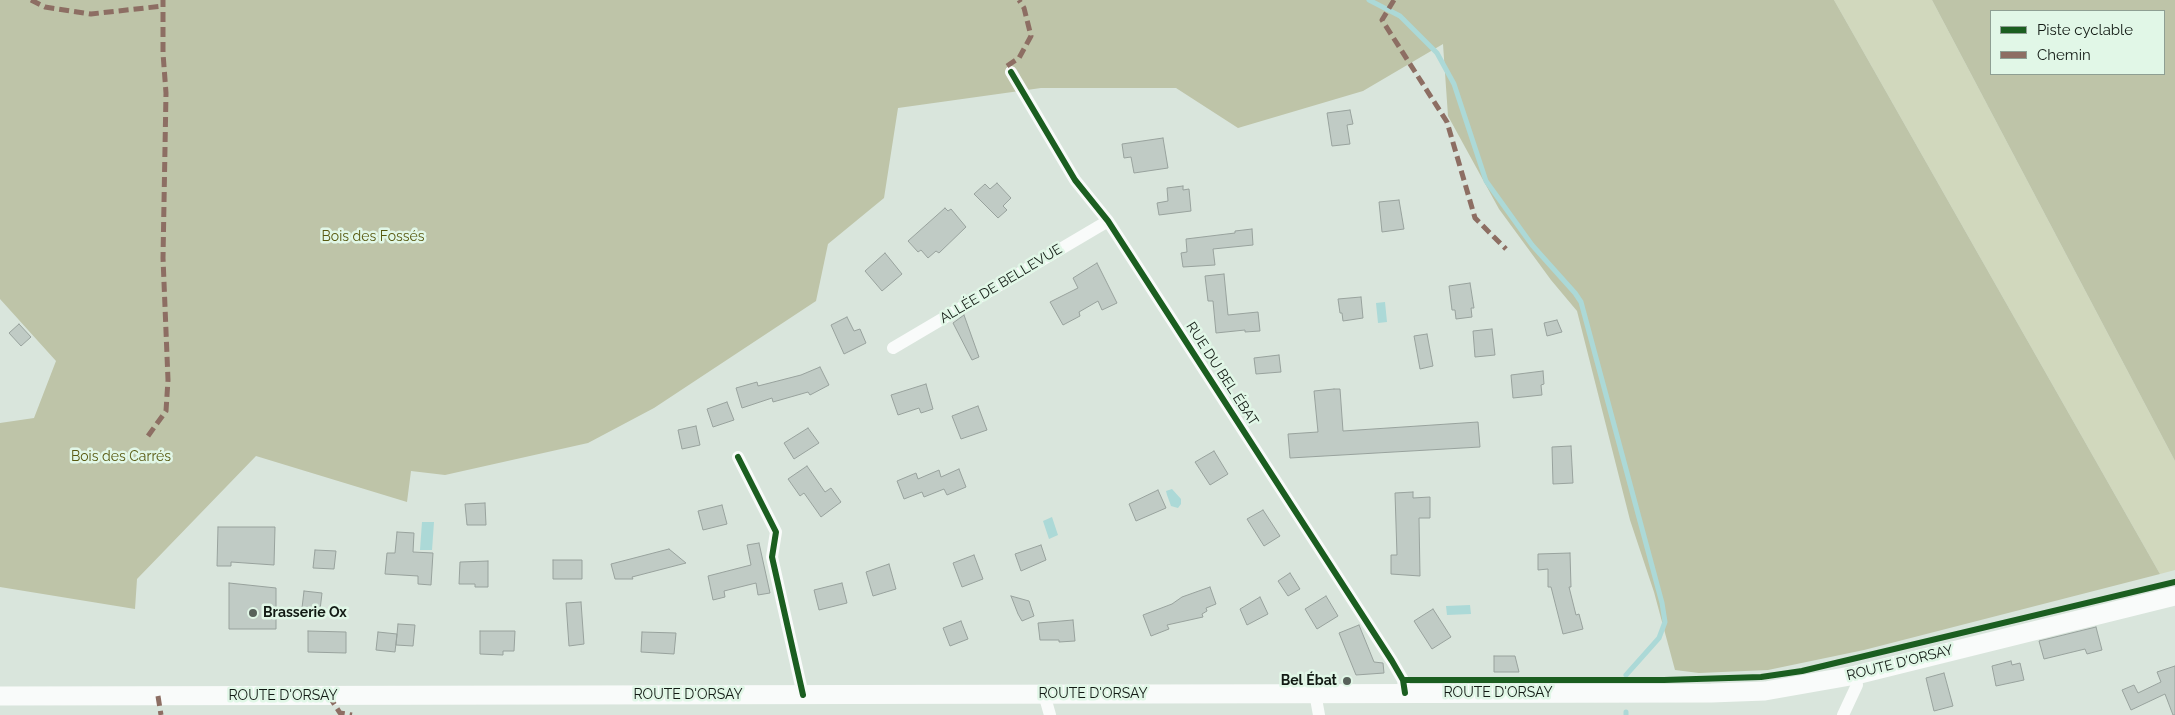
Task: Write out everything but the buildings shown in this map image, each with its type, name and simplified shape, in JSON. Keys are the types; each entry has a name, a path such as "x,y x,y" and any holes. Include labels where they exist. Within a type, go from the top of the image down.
{"main road":[{"name":"ROUTE D'ORSAY","path":"0,696 1711,693 1765,691 1856,675 2175,596"}],"street":[{"name":"RUE DU BEL ÉBAT","path":"1012,72 1075,180 1108,221 1392,661 1403,680 1405,693"},
{"name":"ALLÉE DE BELLEVUE","path":"893,348 1108,221"},
{"path":"738,457 776,532 772,557 803,695"},
{"path":"1843,715 1857,685 1856,675"},
{"path":"1315,693 1319,715"},
{"path":"1044,694 1050,715"}],"green space":[{"name":"Bois des Fossés","path":"0,0 1834,0 2160,574 1864,650 1768,670 1699,673 1675,670 1654,592 1630,520 1577,311 1551,280 1499,209 1448,116 1443,44 1363,91 1238,128 1176,88 1041,88 898,108 884,198 828,244 816,301 654,408 588,443 445,475 411,471 407,502 256,456 137,579 135,609 0,587 0,423 34,418 56,361 0,299"},
{"path":"1834,0 1932,0 2175,461 2175,570 2160,574"},
{"path":"1932,0 2175,0 2175,461"}],"water":[{"path":"1385,302 1387,322 1378,323 1376,303"},
{"path":"1172,489 1181,499 1181,504 1178,508 1171,506 1167,495 1166,491"},
{"path":"1052,517 1058,535 1049,539 1043,521"},
{"path":"422,522 434,522 432,550 420,550"},
{"path":"1470,605 1471,614 1447,615 1446,606"}],"waterway":[{"path":"1369,0 1400,16 1437,53 1454,84 1486,181 1532,245 1581,302 1662,603 1665,622 1659,638 1626,675"}],"marked path":[{"path":"31,0 45,7 91,14 163,6"},
{"path":"148,436 166,411 168,380 163,258 166,93 163,53 163,0"},
{"path":"1007,66 1019,58 1031,36 1024,8 1019,0"},
{"path":"1394,0 1382,20 1447,122 1475,218 1506,249"},
{"path":"158,696 161,715"},
{"path":"329,696 340,713 352,715"}],"cycle path":[{"path":"1011,72 1075,180 1108,221 1392,661 1403,680 1405,693"},
{"path":"738,457 776,532 772,557 803,695"},
{"path":"1403,680 1664,680 1761,677 1802,671 2175,582"}],"place":[{"name":"Brasserie Ox","path":"253,613"},
{"name":"Bel Ébat","path":"1347,681"}],"park label":[{"name":"Bois des Carrés","path":"121,457"}]}
